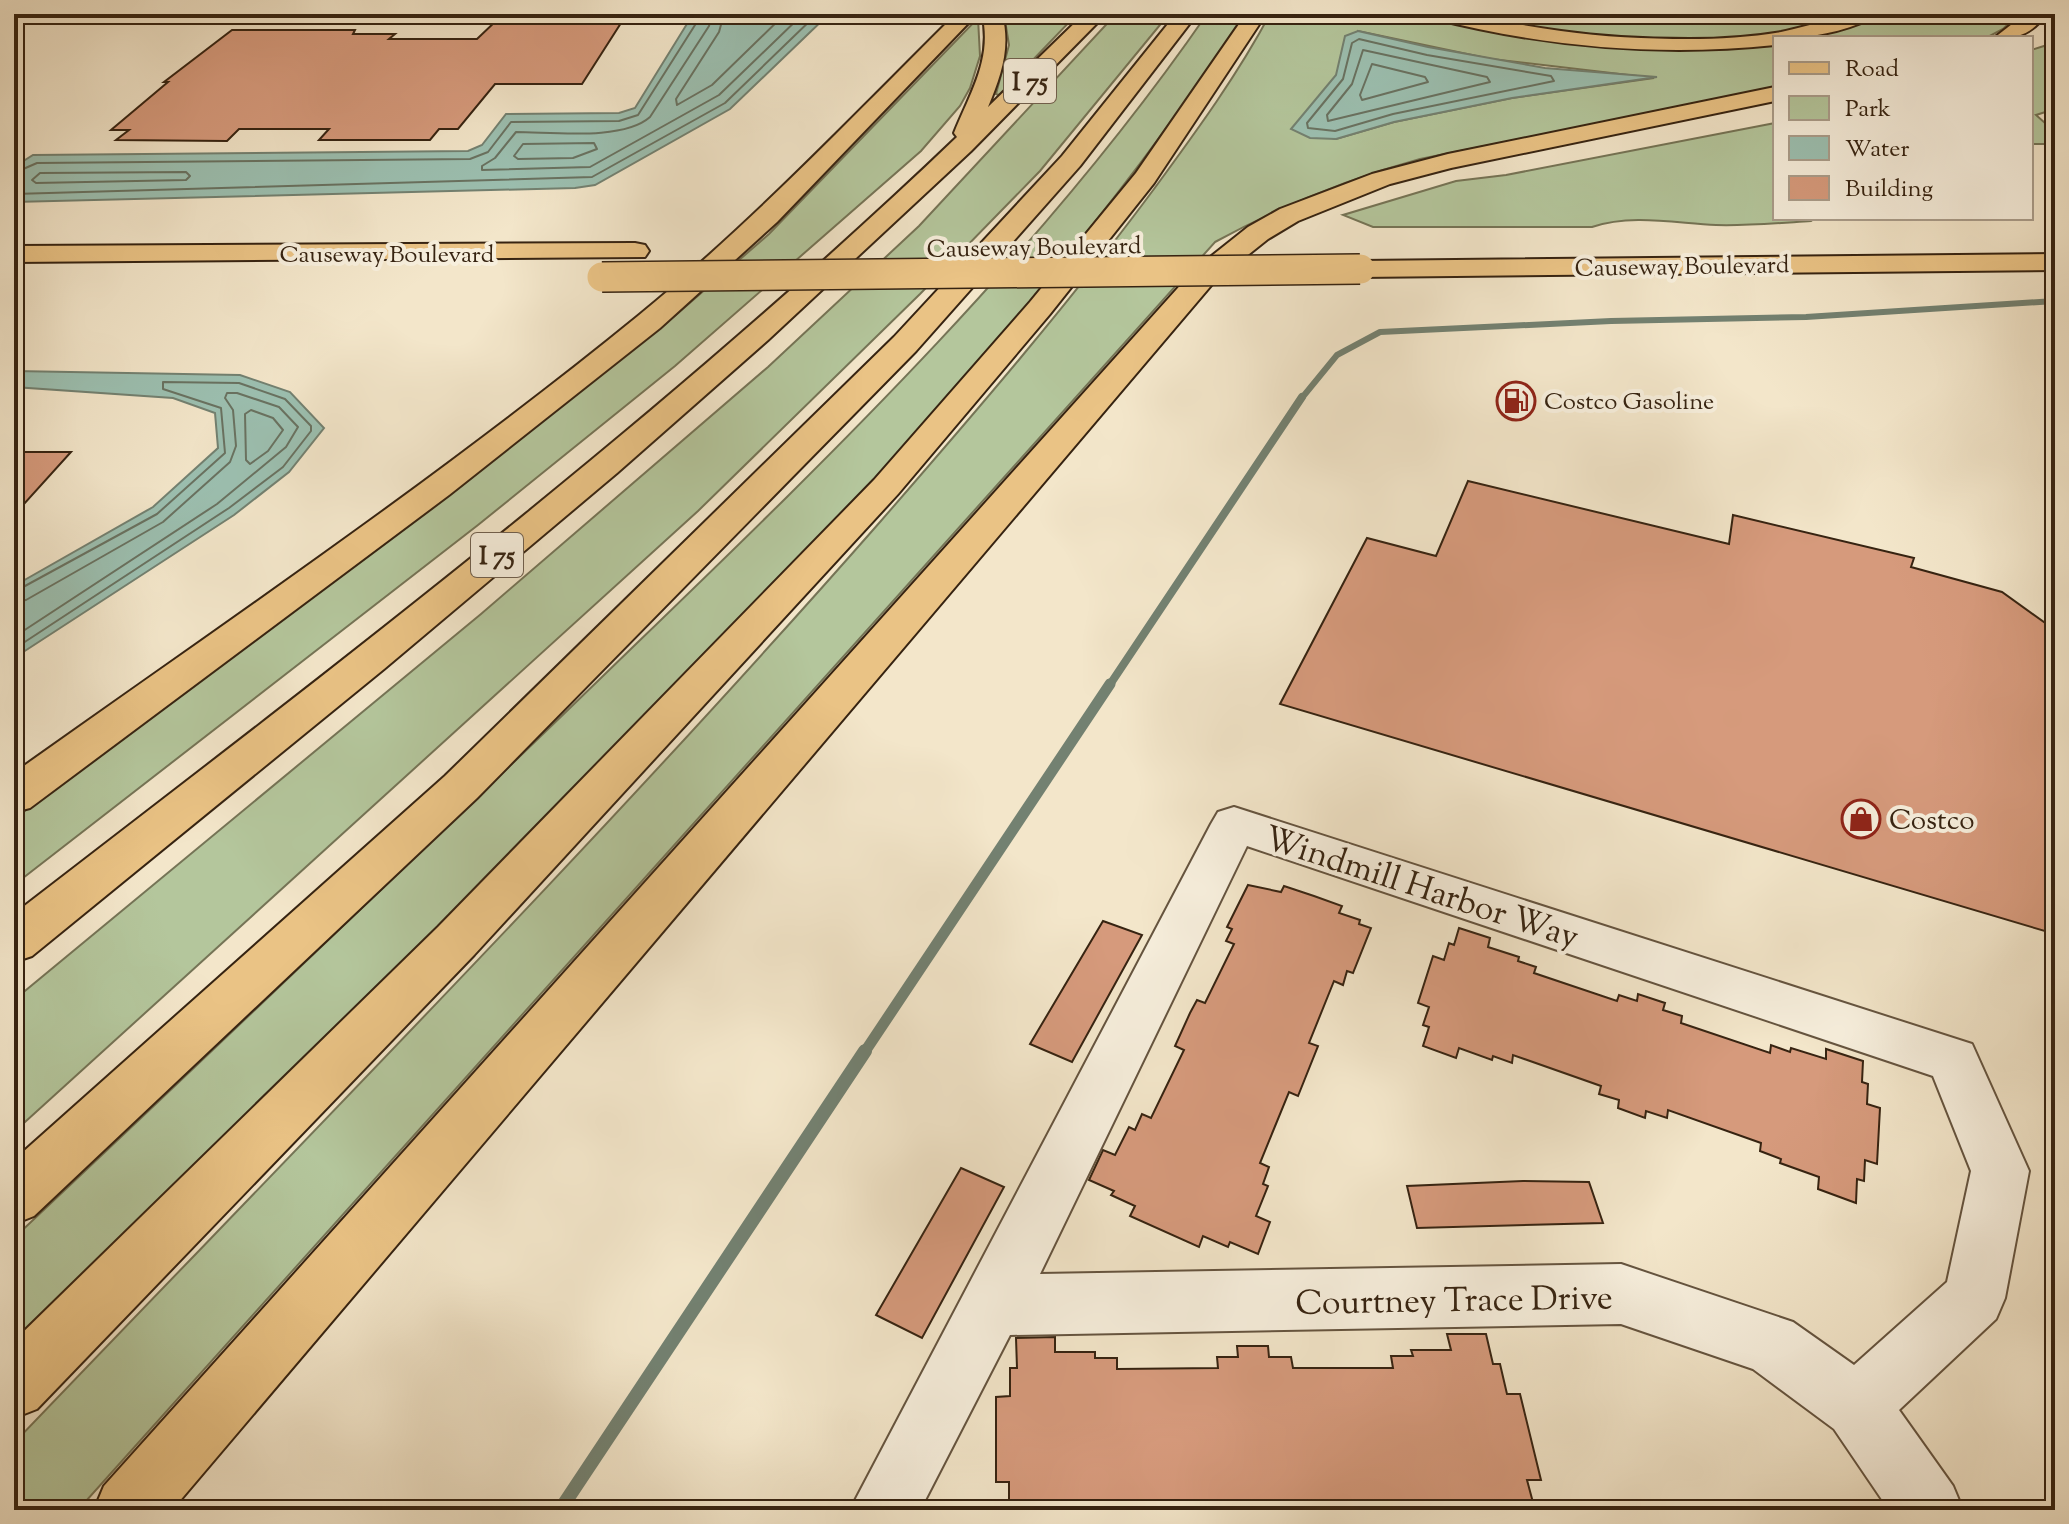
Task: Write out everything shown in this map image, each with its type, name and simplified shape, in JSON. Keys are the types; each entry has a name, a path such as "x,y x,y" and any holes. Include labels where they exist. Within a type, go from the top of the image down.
{"main road":[{"path":"14,796 437,488 649,322 768,216 967,14"},
{"path":"962,146 994,61 997,35 992,14"},
{"name":"I 75","path":"14,942 370,660 593,476 757,334 962,146 1096,14"},
{"path":"14,1197 461,787 905,344 1071,161 1138,80 1187,14"},
{"path":"14,1386 456,941 886,487 1040,308 1145,178 1256,14"},
{"path":"1438,14 1521,31 1622,42 1706,44 1773,38"},
{"path":"1787,36 1838,26 1866,14"},
{"path":"2007,36 2026,25 2036,14"},
{"path":"128,1510 1180,302 1231,252 1289,215 1381,179 1448,161 1773,94"},
{"name":"Causeway Boulevard","path":"14,280 602,277 2055,238"},
{"name":"Causeway Boulevard","path":"14,254 635,251 2055,262"}],"street":[{"name":"Windmill Harbor Way","path":"884,1510 993,1305 1234,824 1953,1060 2000,1171 1974,1298 1857,1406"},
{"name":"Courtney Trace Drive","path":"993,1305 1621,1294 1771,1344 1857,1406 1929,1510"}],"green space":[{"path":"1004,14 1077,14 999,95 996,94 1009,45"},
{"path":"1116,14 1169,14 1040,171 920,294 698,511 14,1132 14,1000 481,614 768,367 919,226"},
{"path":"1207,14 1245,14 1154,145 1105,209 1056,271 899,452 745,618 540,829 14,1344 14,1238 481,793 863,420 1009,264 1079,183 1145,100"},
{"path":"1270,14 1426,14 1541,37 1773,42 1773,88 1420,159 1315,194 1215,242 78,1510 14,1510 14,1443 561,873 775,640 880,522 1088,275 1230,82","holes":["1358,31 1491,59 1654,78 1512,98 1394,122 1336,139 1292,129 1337,75"]},
{"path":"1448,14 1585,14 1626,19 1681,20 1732,14 1855,14 1815,28 1766,36 1654,40 1541,30"},
{"path":"1877,14 2019,14 1990,36 1810,36"},
{"path":"978,18 980,56 970,88 960,106 921,151 675,366 478,525 14,885 14,819 451,494 677,314 769,234"},
{"path":"2055,38 2055,109 2036,115 2055,132 2055,144 2033,144 2033,49 2047,45"},
{"path":"1773,123 1773,220 1812,220 1728,225 1638,220 1592,227 1373,227 1343,215 1456,181 1506,175"}],"water":[{"path":"705,14 829,14 730,109 595,185 575,188 14,202 14,167 33,155 468,151 482,145 506,114 619,113 635,108 690,19"},
{"path":"1358,31 1545,68 1657,77 1512,98 1394,122 1336,139 1310,138 1291,129 1336,75 1345,36"},
{"path":"14,371 240,375 290,392 324,428 289,472 234,515 14,658 14,586 153,507 218,448 215,413 173,398 14,387"}],"building":[{"path":"498,19 620,19 618,23 621,23 582,84 495,84 458,129 439,129 430,140 319,140 329,129 239,129 227,141 116,140 129,130 111,130 168,82 164,82 232,30 355,30 353,34 395,34 389,39 477,39"},
{"path":"14,452 71,452 14,515"},
{"name":"Costco","path":"1468,481 1729,544 1733,515 1914,558 1911,567 2002,592 2055,630 2055,934 1280,704 1367,538 1436,556"},
{"path":"1248,885 1281,892 1284,886 1314,896 1342,906 1339,913 1360,920 1359,924 1371,928 1353,973 1347,971 1343,985 1334,981 1309,1043 1318,1046 1298,1096 1289,1092 1260,1163 1269,1167 1263,1184 1268,1186 1256,1216 1270,1222 1258,1254 1230,1242 1228,1247 1203,1236 1199,1247 1130,1216 1135,1206 1111,1195 1114,1191 1089,1180 1103,1150 1115,1155 1129,1127 1135,1130 1142,1114 1151,1118 1184,1050 1175,1046 1190,1013 1197,1000 1205,1003 1234,944 1226,941 1232,929 1227,927"},
{"path":"1103,921 1142,935 1072,1062 1030,1044"},
{"path":"1459,928 1490,938 1488,947 1519,957 1518,961 1536,967 1534,973 1617,1001 1619,995 1637,1001 1638,994 1665,1003 1663,1010 1682,1016 1681,1023 1770,1053 1771,1045 1826,1059 1826,1049 1863,1061 1862,1082 1868,1084 1867,1104 1880,1108 1877,1164 1865,1160 1864,1181 1857,1179 1856,1203 1818,1189 1819,1177 1780,1163 1781,1159 1760,1151 1761,1143 1668,1110 1667,1118 1646,1111 1645,1118 1618,1108 1619,1100 1599,1094 1601,1086 1513,1055 1512,1063 1493,1056 1492,1060 1459,1048 1456,1058 1423,1046 1429,1027 1423,1025 1429,1007 1418,1003 1433,956 1444,960 1449,943 1454,945"},
{"path":"961,1168 1004,1187 922,1338 876,1315"},
{"path":"1523,1181 1589,1182 1603,1223 1417,1228 1407,1186"},
{"path":"1447,1334 1486,1334 1493,1364 1500,1364 1507,1394 1520,1394 1541,1480 1527,1480 1535,1510 1009,1510 1009,1482 996,1482 996,1397 1010,1396 1010,1368 1017,1368 1016,1338 1055,1337 1055,1352 1095,1352 1095,1358 1117,1358 1117,1369 1218,1368 1217,1357 1238,1357 1237,1346 1268,1346 1269,1357 1291,1357 1293,1368 1393,1368 1391,1356 1413,1356 1411,1350 1451,1350"}],"waterway":[{"path":"1301,399 1337,355 1380,332 1611,321 1806,317 2055,301"},
{"path":"1109,686 1302,397"},
{"path":"864,1053 1110,684"},
{"path":"560,1510 865,1051"}],"place":[{"name":"Costco Gasoline","path":"1516,401"},
{"name":"Costco","path":"1861,819"}]}
